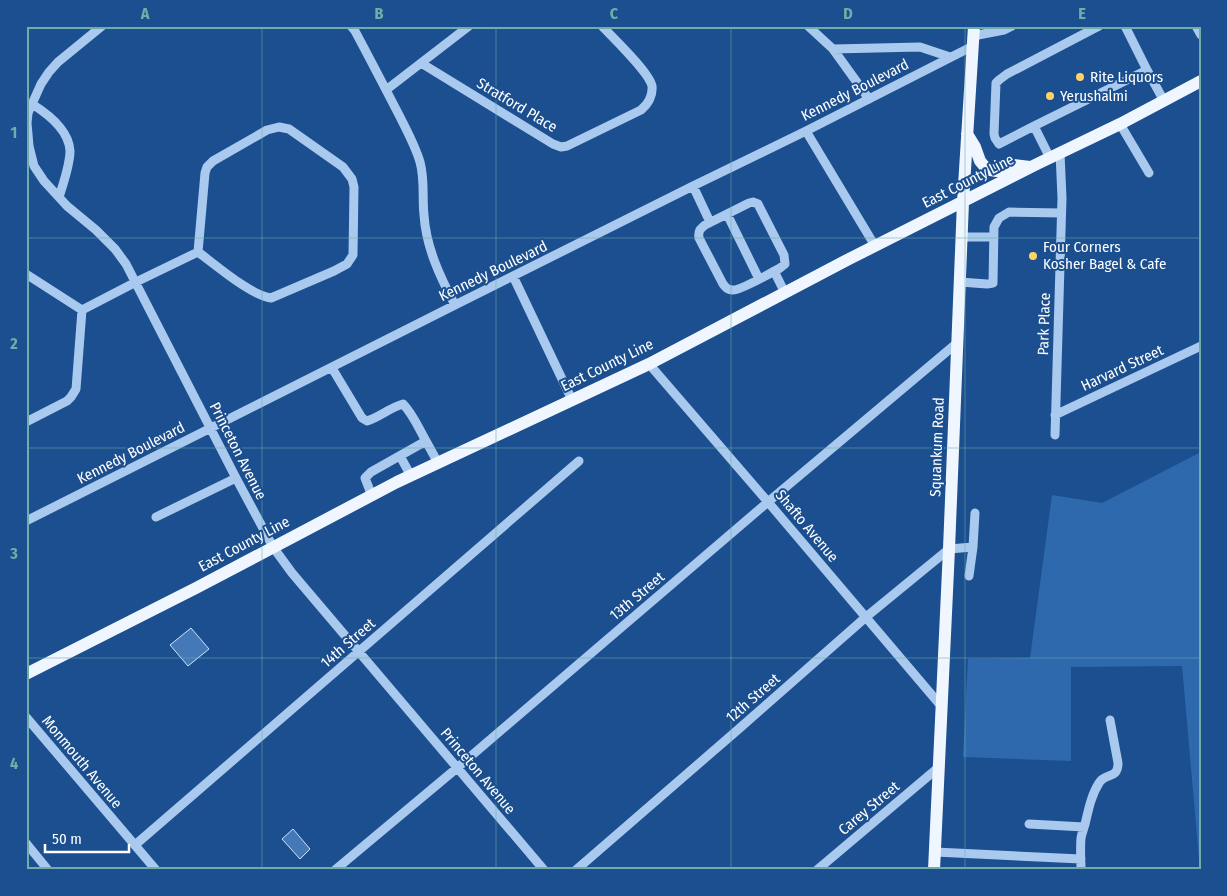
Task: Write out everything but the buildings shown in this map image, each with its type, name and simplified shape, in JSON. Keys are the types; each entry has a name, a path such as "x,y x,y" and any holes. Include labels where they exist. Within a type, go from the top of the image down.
{"main road":[{"name":"Squankum Road","path":"934,870 963,202 973,36"},
{"name":"East County Line","path":"26,674 411,476 648,364 876,246 1201,82"},
{"path":"967,134 975,147 980,161 990,170 1003,170 1014,165 1030,168"}],"street":[{"path":"351,26 386,90 420,162 424,185 424,216 429,245 454,305"},
{"path":"386,90 469,26"},
{"name":"Stratford Place","path":"422,63 553,144 561,147 567,146 641,110 650,99 652,87 650,80 602,26"},
{"path":"808,26 833,49 869,99"},
{"name":"Kennedy Boulevard","path":"26,521 454,305 869,99 950,57 973,36 1004,30 1012,26"},
{"path":"1098,26 1006,74 999,80 996,84 994,134 999,144 1147,70"},
{"path":"1125,26 1164,101"},
{"path":"1196,26 1201,35"},
{"name":"Princeton Avenue","path":"96,28 49,72 41,84 28,112 29,146 34,166 44,181 59,197 96,230 115,249 126,264 236,478 274,547 292,573 544,870"},
{"path":"833,49 920,47 950,57"},
{"path":"32,104 48,114 66,136 70,151 66,176 59,197"},
{"path":"1120,124 1149,173"},
{"path":"1034,126 1055,155"},
{"path":"280,127 289,129 343,167 352,179 354,187 353,254 347,264 334,271 271,298 253,292 198,252 207,167 213,161 267,130 280,127"},
{"path":"806,131 876,246"},
{"name":"Park Place","path":"1055,155 1061,213 1055,435"},
{"path":"693,186 710,222"},
{"path":"749,203 758,204 785,260 784,264 774,271 735,290 726,288 698,233 700,228 727,214 749,203"},
{"path":"960,282 993,283 994,227 1000,218 1009,212 1061,213"},
{"path":"727,214 759,279"},
{"path":"962,237 994,237"},
{"path":"82,310 198,252"},
{"path":"774,271 785,293"},
{"path":"26,274 82,310"},
{"path":"513,276 572,400"},
{"path":"26,422 67,401 76,389 82,310"},
{"name":"13th Street","path":"335,870 958,343"},
{"name":"Harvard Street","path":"1055,415 1201,346"},
{"name":"Shafto Avenue","path":"648,364 768,502 942,708"},
{"path":"332,368 362,418 368,421 372,420 403,404 438,463"},
{"path":"372,496 365,478 371,472 426,441"},
{"path":"400,456 411,476"},
{"name":"14th Street","path":"135,845 579,461"},
{"path":"156,517 236,478"},
{"path":"969,576 975,513"},
{"path":"949,550 973,547"},
{"name":"12th Street","path":"576,870 866,617 949,550"},
{"name":"Monmouth Avenue","path":"26,717 156,870"},
{"path":"1081,870 1081,839 1093,793 1103,777 1112,776 1118,768 1110,720"},
{"name":"Carey Street","path":"817,870 939,767"},
{"path":"1029,824 1084,827"},
{"path":"26,843 48,870"},
{"path":"935,852 1081,858"}],"shaded area":[{"path":"1201,452 1200,870 1182,666 1071,667 1071,761 963,757 968,659 1030,658 1052,495 1102,503"}],"place":[{"name":"Rite Liquors","path":"1080,77"},
{"name":"Yerushalmi","path":"1050,96"},
{"name":"Four Corners Kosher Bagel & Cafe","path":"1033,256"}]}
